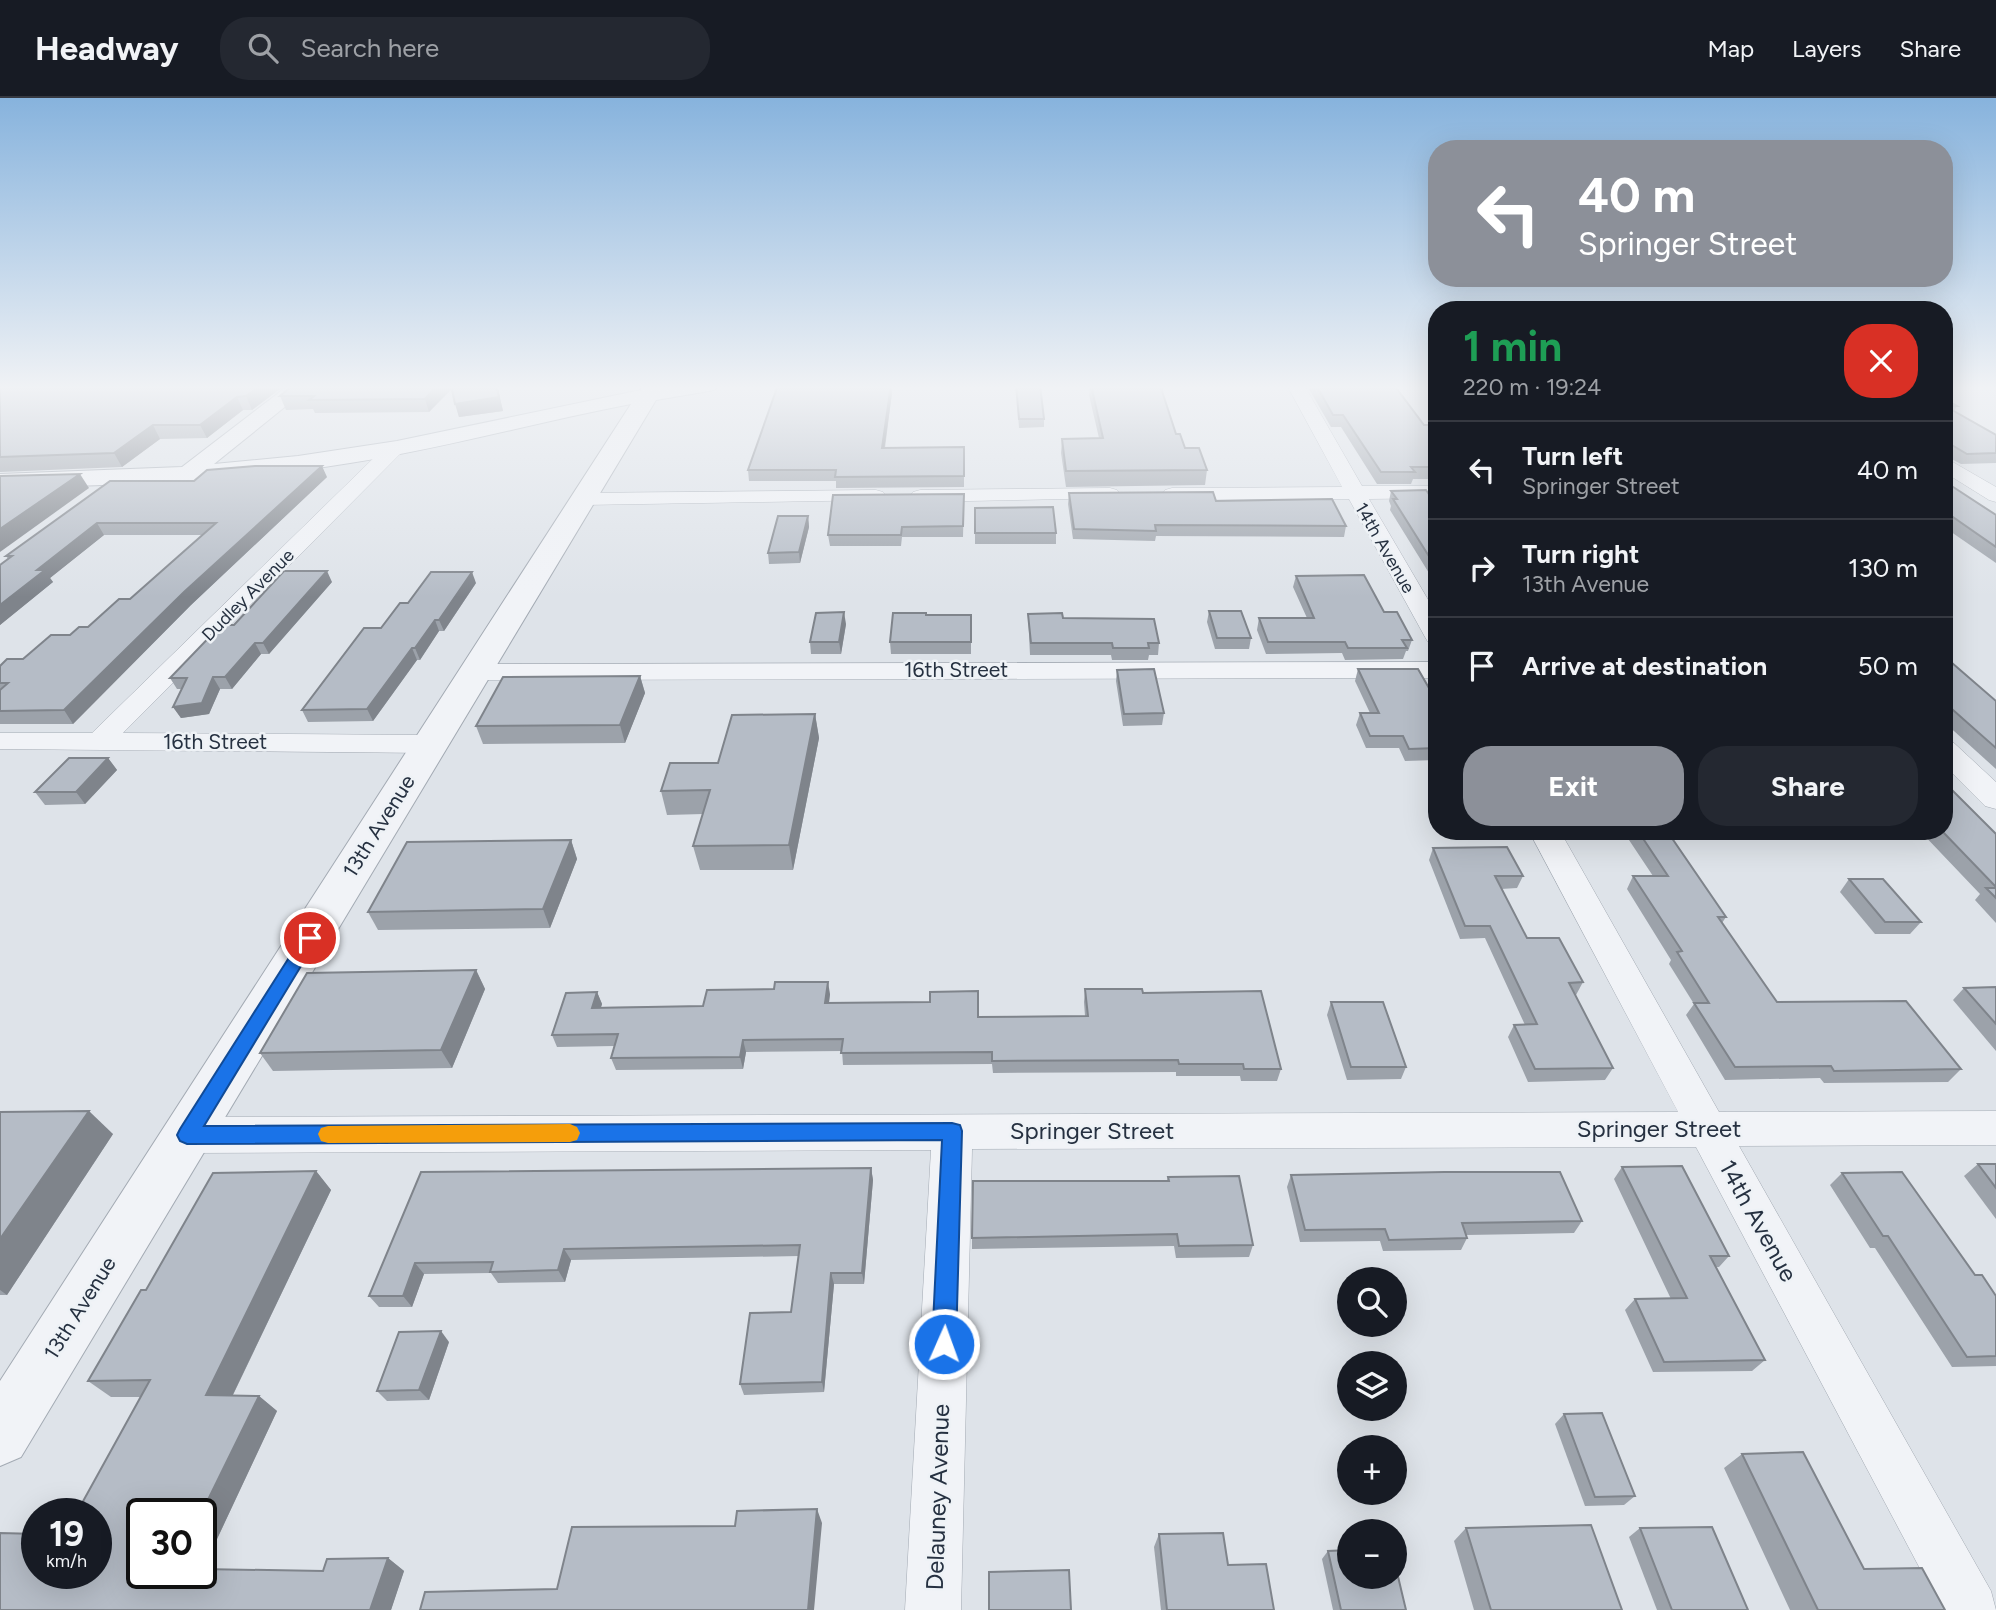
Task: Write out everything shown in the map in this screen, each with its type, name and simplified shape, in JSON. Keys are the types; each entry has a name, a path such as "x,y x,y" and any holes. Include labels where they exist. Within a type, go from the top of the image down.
{"street":[{"path":"187,474 211,456"},
{"path":"0,481 187,474 346,456"},
{"name":"Dudley Avenue","path":"100,741 388,456"},
{"name":"13th Avenue","path":"0,1436 610,456"},
{"name":"14th Avenue","path":"1333,456 1428,621"},
{"path":"1953,469 1996,496"},
{"path":"88,502 120,478"},
{"path":"1157,494 1428,492"},
{"path":"583,499 1129,494"},
{"name":"16th Street","path":"475,672 1428,670"},
{"name":"16th Street","path":"0,741 431,744"},
{"path":"1953,758 1996,799"},
{"name":"14th Avenue","path":"1550,840 1972,1610"},
{"name":"Springer Street","path":"187,1135 1996,1128"},
{"name":"Delauney Avenue","path":"933,1610 952,1131"}],"building":[{"path":"753,456 964,456 964,476 835,477 836,470 748,470"},
{"path":"1064,456 1202,456 1207,470 1066,471"},
{"path":"1370,456 1428,456 1428,467 1411,467 1415,472 1381,472"},
{"path":"255,466 322,466 184,592 64,710 0,711 0,690 8,683 0,683 0,666 7,659 23,659 51,635 70,635 79,627 88,627 119,599 130,599 216,523 97,523 37,570 45,570 0,605 0,565 12,556 6,556 110,481 194,481 207,470"},
{"path":"80,474 0,529 0,476"},
{"path":"1953,487 1996,515 1996,547 1953,517"},
{"path":"1426,490 1428,493 1428,555 1393,499 1397,499 1391,491"},
{"path":"1213,492 1216,501 1332,499 1346,526 1155,525 1156,531 1074,529 1069,493"},
{"path":"964,494 963,526 902,527 901,535 828,535 833,495"},
{"path":"1053,507 1056,533 975,533 975,508"},
{"path":"778,516 808,516 799,552 768,553"},
{"path":"284,571 327,571 263,643 255,643 225,677 213,677 202,703 173,707 187,678 170,678 221,625 234,625"},
{"path":"431,572 472,572 439,620 435,620 415,648 412,648 367,709 302,710 364,628 381,628 400,603 408,603"},
{"path":"1364,575 1384,612 1397,612 1412,640 1402,640 1407,648 1348,648 1345,642 1268,642 1259,618 1314,618 1296,576"},
{"path":"1209,611 1241,611 1251,638 1217,638"},
{"path":"844,612 839,642 810,642 816,613"},
{"path":"893,613 971,615 971,642 890,642"},
{"path":"1062,613 1063,618 1154,619 1159,643 1148,643 1149,648 1113,648 1112,643 1031,643 1028,614"},
{"path":"1953,664 1996,701 1996,748 1953,710"},
{"path":"1154,669 1164,713 1124,714 1117,670"},
{"path":"1358,669 1418,669 1428,686 1428,748 1409,749 1403,736 1370,736 1360,713 1379,713"},
{"path":"640,676 620,725 476,726 503,677"},
{"path":"815,714 789,845 693,846 710,790 661,791 670,763 718,763 732,715"},
{"path":"69,758 108,758 76,792 35,792"},
{"path":"1953,791 1996,834 1996,887 1951,840 1953,840"},
{"path":"571,840 543,909 368,912 407,842"},
{"path":"1644,840 1673,840 1726,917 1718,917 1777,1002 1906,1001 1961,1069 1834,1071 1831,1066 1735,1067 1694,1003 1709,1003 1677,952 1682,951 1633,876 1668,876"},
{"path":"1507,847 1523,876 1495,876 1527,938 1559,938 1583,982 1569,983 1613,1068 1535,1069 1514,1025 1537,1024 1490,926 1465,926 1433,848"},
{"path":"1849,879 1883,879 1921,922 1885,922"},
{"path":"1986,888 1996,888 1996,898"},
{"path":"476,970 441,1050 260,1053 307,973"},
{"path":"775,982 828,982 825,1003 930,1002 930,992 978,991 978,1017 1088,1016 1085,989 1142,989 1143,993 1261,991 1281,1069 1244,1069 1243,1064 1179,1064 1178,1060 992,1061 992,1052 841,1053 843,1039 743,1040 740,1057 611,1058 618,1034 552,1035 566,993 597,992 592,1008 703,1006 707,990 774,989"},
{"path":"1996,987 1996,1024 1964,988"},
{"path":"1331,1002 1383,1002 1406,1067 1351,1067"},
{"path":"89,1111 0,1239 0,1112"},
{"path":"1978,1164 1996,1164 1996,1188"},
{"path":"1682,1166 1729,1256 1710,1256 1765,1360 1664,1362 1635,1299 1687,1298 1622,1167"},
{"path":"871,1168 862,1273 831,1273 822,1382 740,1384 750,1313 791,1312 800,1245 564,1249 558,1270 490,1272 493,1262 415,1263 403,1296 369,1296 421,1172"},
{"path":"316,1171 206,1395 259,1396 209,1498 126,1498 126,1589 217,1589 217,1569 323,1571 327,1559 388,1558 370,1610 0,1610 0,1533 21,1534 21,1589 112,1589 112,1498 85,1498 150,1380 88,1381 141,1290 146,1290 213,1173"},
{"path":"1560,1172 1582,1221 1462,1223 1467,1238 1389,1240 1385,1229 1305,1230 1291,1175"},
{"path":"1902,1172 1975,1275 1982,1275 1996,1296 1996,1356 1967,1357 1888,1236 1883,1236 1842,1173"},
{"path":"1239,1176 1253,1245 1179,1246 1177,1234 972,1238 973,1181 1169,1181 1168,1177"},
{"path":"441,1331 419,1390 377,1391 399,1332"},
{"path":"1602,1413 1635,1496 1595,1497 1564,1414"},
{"path":"1803,1452 1864,1569 1922,1568 1945,1610 1818,1610 1742,1454"},
{"path":"817,1509 808,1610 420,1610 425,1592 557,1589 572,1527 735,1526 737,1511"},
{"path":"1591,1525 1622,1610 1491,1610 1466,1528"},
{"path":"1712,1527 1748,1610 1672,1610 1640,1528"},
{"path":"1223,1533 1228,1565 1266,1564 1274,1610 1167,1610 1159,1534"},
{"path":"1328,1551 1337,1551 1337,1589 1401,1589 1406,1610 1341,1610"},
{"path":"1069,1570 1071,1610 989,1610 989,1572"}],"slow traffic":[{"path":"328,1134 570,1133"}],"route":[{"path":"310,938 187,1135 952,1131 944,1344"}]}
